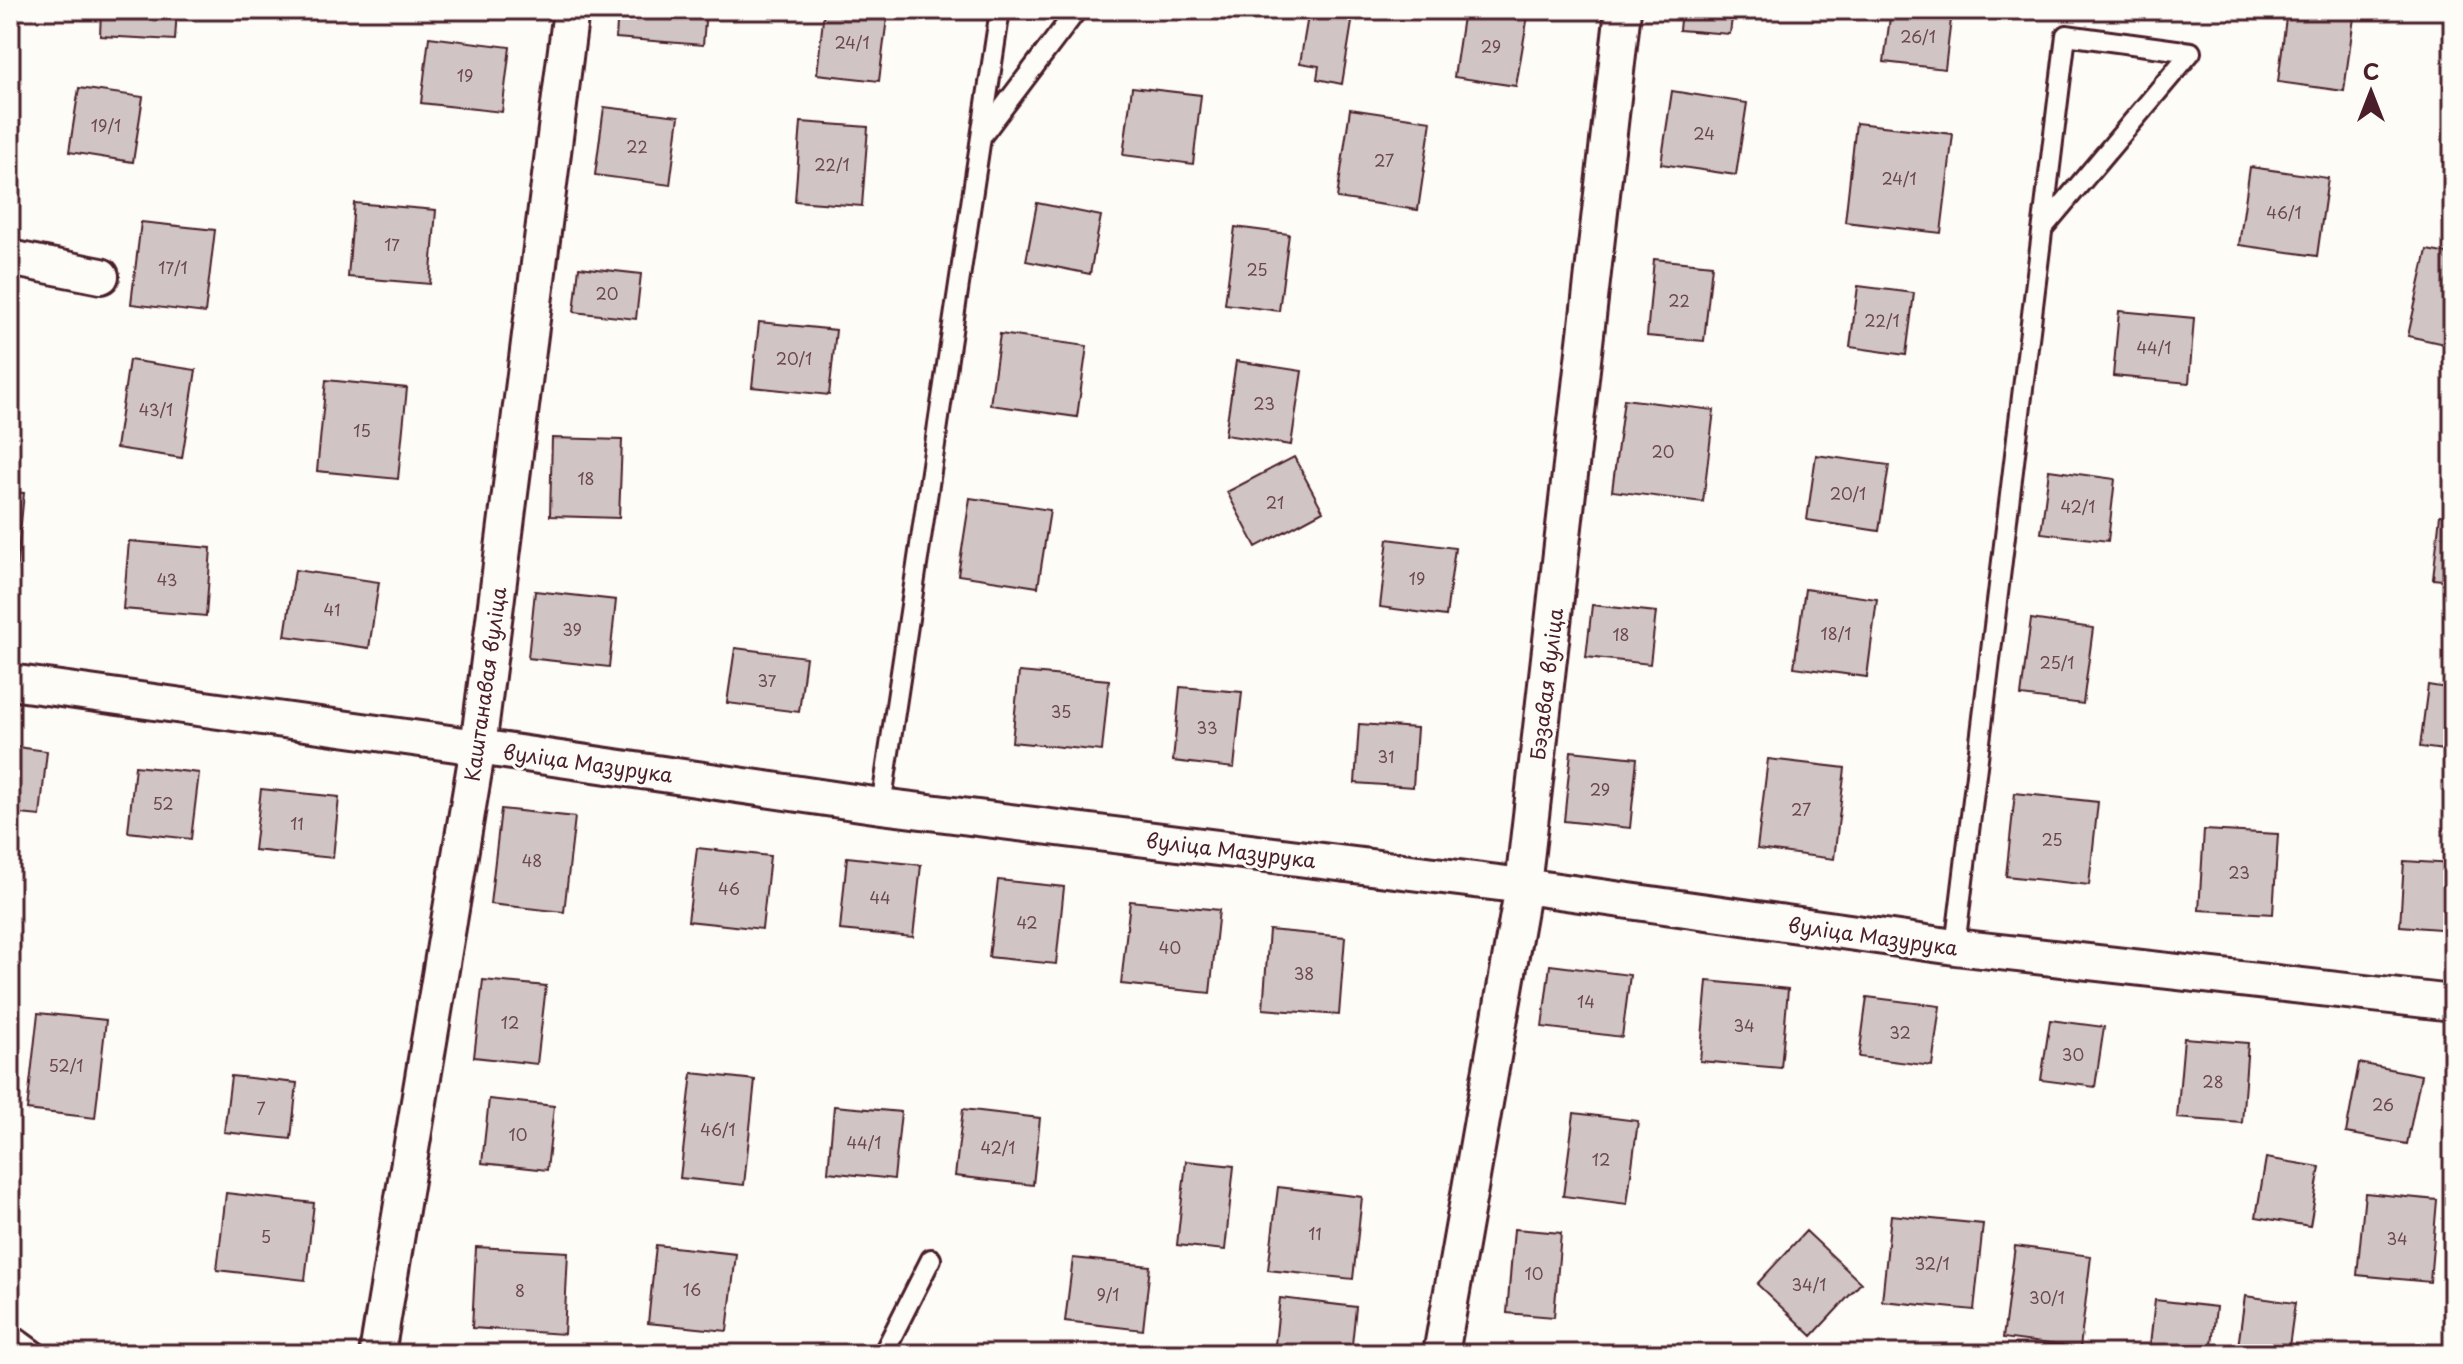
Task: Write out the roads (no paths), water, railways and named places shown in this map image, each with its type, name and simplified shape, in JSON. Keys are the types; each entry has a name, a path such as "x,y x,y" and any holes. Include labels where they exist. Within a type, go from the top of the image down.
{"street":[{"name":"Каштанавая вуліца","path":"377,1354 478,747 571,10"},
{"name":"Бэзавая вуліца","path":"1441,1354 1523,886 1623,10"},
{"path":"10,258 101,276"},
{"name":"вуліца Мазурука","path":"10,682 881,806 1523,886 1955,947 2453,1003"}],"lane":[{"path":"881,806 1000,10"},
{"path":"982,135 1077,10"},
{"path":"1955,947 2066,35 2191,52 2043,228"},
{"path":"883,1354 931,1259"},
{"path":"10,1333 39,1354"}]}
